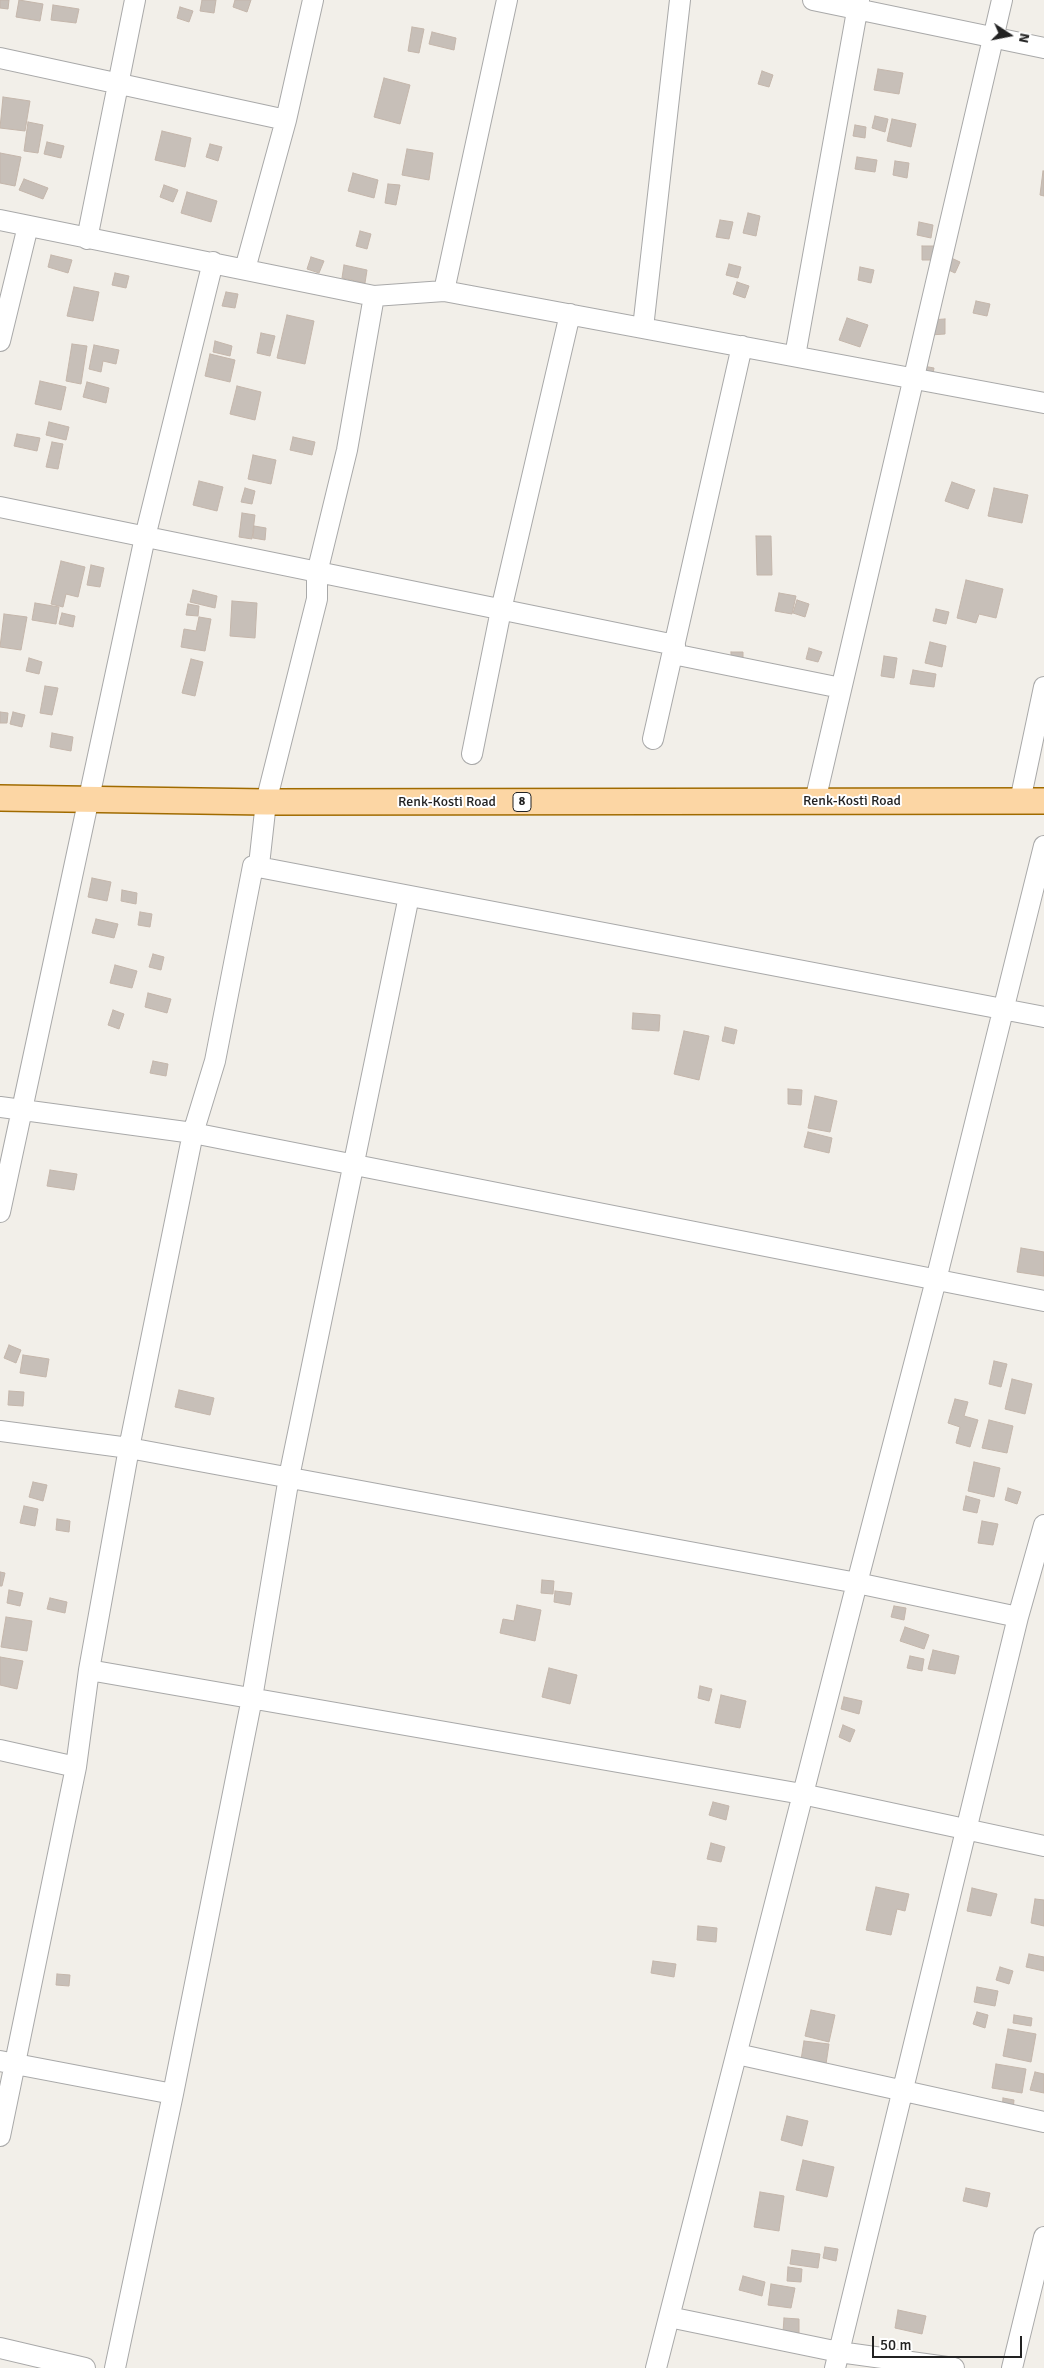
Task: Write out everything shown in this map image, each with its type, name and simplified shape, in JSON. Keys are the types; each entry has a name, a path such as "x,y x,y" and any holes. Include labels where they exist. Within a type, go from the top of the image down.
{"main road":[{"name":"Renk-Kosti Road","path":"0,798 266,802 1044,801"}],"street":[{"path":"87,239 135,0"},
{"path":"245,269 286,120 313,0"},
{"path":"444,291 507,0"},
{"path":"643,328 680,0"},
{"path":"813,0 858,4 1044,48"},
{"path":"815,801 912,378 1002,0"},
{"path":"795,356 858,4"},
{"path":"0,58 286,120"},
{"path":"0,220 374,296 444,291 1044,402"},
{"path":"0,342 28,226"},
{"path":"0,1212 145,537 213,262"},
{"path":"253,866 259,865 266,802 317,600 317,573 348,450 374,296"},
{"path":"472,754 501,610 570,314"},
{"path":"653,739 742,346"},
{"path":"0,507 501,610 841,688"},
{"path":"1020,801 1044,687"},
{"path":"656,2368 802,1794 936,1280 1044,846"},
{"path":"253,866 1044,1017"},
{"path":"0,2136 7,2062 76,1766 89,1670 129,1448 193,1133 216,1061 253,866"},
{"path":"114,2368 173,2094 252,1698 288,1477 355,1164 409,896"},
{"path":"0,1107 23,1112 193,1133 1044,1301"},
{"path":"0,1431 129,1448 288,1477 857,1583 1018,1617"},
{"path":"837,2360 1018,1617 1037,1581 1044,1525"},
{"path":"89,1670 802,1794 1044,1846"},
{"path":"0,1750 76,1766"},
{"path":"737,2054 1044,2122"},
{"path":"7,2062 173,2094"},
{"path":"1012,2368 1044,2238"},
{"path":"669,2317 837,2360 954,2368"},
{"path":"0,2348 85,2368"}],"building":[{"path":"0,0 9,0 8,9 0,8"},
{"path":"19,0 43,4 40,21 16,17"},
{"path":"202,0 216,0 214,13 200,11"},
{"path":"235,0 251,0 247,12 233,7"},
{"path":"53,5 79,9 76,23 51,20"},
{"path":"180,7 193,11 189,22 177,18"},
{"path":"412,27 424,29 419,53 408,51"},
{"path":"432,32 456,38 454,50 429,44"},
{"path":"878,69 903,73 899,94 874,90"},
{"path":"762,71 773,75 769,87 758,84"},
{"path":"384,78 410,85 400,124 374,117"},
{"path":"3,97 30,101 25,131 0,128"},
{"path":"875,116 888,119 885,132 872,128"},
{"path":"892,119 916,124 911,147 887,141"},
{"path":"28,122 43,125 38,153 24,151"},
{"path":"855,125 866,127 865,138 853,136"},
{"path":"162,131 191,138 185,167 155,160"},
{"path":"47,142 64,146 61,158 44,154"},
{"path":"210,144 222,147 218,161 206,157"},
{"path":"407,149 433,153 429,180 402,175"},
{"path":"0,153 21,157 15,186 0,183"},
{"path":"857,157 877,160 875,172 855,169"},
{"path":"895,161 909,163 907,178 893,175"},
{"path":"1044,171 1044,196 1040,195"},
{"path":"353,173 378,180 374,198 348,191"},
{"path":"24,179 48,188 43,199 19,190"},
{"path":"388,184 400,185 396,205 385,203"},
{"path":"164,185 178,190 173,202 160,197"},
{"path":"187,192 217,201 211,222 181,213"},
{"path":"748,213 760,216 756,236 743,233"},
{"path":"720,220 733,222 729,239 716,237"},
{"path":"919,222 933,225 931,238 917,235"},
{"path":"360,231 371,234 367,249 356,246"},
{"path":"922,246 934,246 934,260 922,260"},
{"path":"51,255 72,260 68,273 48,267"},
{"path":"947,256 960,262 955,273 942,267"},
{"path":"311,257 324,261 319,273 307,269"},
{"path":"729,264 741,267 738,278 726,275"},
{"path":"344,265 367,270 365,283 342,278"},
{"path":"860,267 874,270 871,283 858,280"},
{"path":"115,273 129,276 126,288 112,285"},
{"path":"737,282 749,286 745,298 733,294"},
{"path":"74,287 99,292 93,321 67,316"},
{"path":"226,292 238,294 235,308 222,306"},
{"path":"976,301 990,304 987,316 973,313"},
{"path":"287,315 314,321 305,364 277,358"},
{"path":"847,318 868,325 860,347 839,340"},
{"path":"945,319 945,334 930,335 929,320"},
{"path":"261,333 275,336 270,356 257,353"},
{"path":"215,341 232,346 230,356 213,352"},
{"path":"72,344 87,346 81,384 66,381"},
{"path":"94,345 119,350 116,364 103,361 101,372 89,369"},
{"path":"210,354 235,360 230,382 205,376"},
{"path":"923,366 934,368 932,380 920,378"},
{"path":"40,381 66,387 61,410 35,404"},
{"path":"87,382 109,388 106,403 83,397"},
{"path":"237,386 261,392 255,420 230,414"},
{"path":"49,422 69,427 66,440 46,435"},
{"path":"17,434 40,438 37,451 14,446"},
{"path":"293,437 315,442 312,455 290,450"},
{"path":"52,442 63,444 58,469 46,467"},
{"path":"253,455 276,460 271,484 248,479"},
{"path":"199,481 223,487 217,511 193,505"},
{"path":"952,482 975,490 968,509 945,501"},
{"path":"245,488 255,491 252,504 241,502"},
{"path":"994,488 1028,495 1022,523 988,516"},
{"path":"242,513 255,515 252,539 239,537"},
{"path":"254,526 266,528 265,540 253,538"},
{"path":"756,536 771,536 772,575 757,575"},
{"path":"61,561 85,567 78,597 66,594 63,607 51,604"},
{"path":"91,565 104,568 100,587 87,585"},
{"path":"966,580 1003,589 996,618 979,614 976,623 957,618"},
{"path":"193,590 217,596 215,608 190,602"},
{"path":"779,593 796,596 792,614 775,611"},
{"path":"797,600 809,604 805,617 793,613"},
{"path":"232,601 257,603 255,638 230,636"},
{"path":"35,603 59,607 56,624 32,620"},
{"path":"188,604 199,606 198,616 186,615"},
{"path":"936,609 949,612 946,624 933,621"},
{"path":"62,613 75,616 73,627 59,624"},
{"path":"4,614 27,617 21,650 0,647"},
{"path":"199,617 211,619 205,651 181,647 184,629 196,631"},
{"path":"930,642 946,646 942,667 925,663"},
{"path":"809,648 822,652 818,662 806,659"},
{"path":"731,652 743,652 743,664 731,664"},
{"path":"884,656 897,658 894,678 881,676"},
{"path":"29,658 42,662 39,674 26,671"},
{"path":"191,659 203,662 195,696 182,693"},
{"path":"913,670 936,674 934,687 910,684"},
{"path":"45,686 58,688 52,715 40,713"},
{"path":"0,712 8,713 7,723 0,723"},
{"path":"13,712 25,715 22,727 10,724"},
{"path":"52,733 73,737 71,751 50,747"},
{"path":"92,878 111,882 107,901 88,897"},
{"path":"122,890 137,893 136,904 121,901"},
{"path":"140,912 152,914 150,927 138,925"},
{"path":"96,919 118,924 114,938 92,933"},
{"path":"153,954 164,957 161,970 149,967"},
{"path":"115,965 137,971 132,988 110,983"},
{"path":"148,993 171,999 167,1013 145,1007"},
{"path":"113,1010 124,1014 119,1029 108,1025"},
{"path":"633,1013 660,1015 659,1031 632,1029"},
{"path":"725,1027 737,1030 734,1044 722,1041"},
{"path":"684,1031 709,1036 699,1080 674,1074"},
{"path":"153,1061 168,1064 166,1076 150,1073"},
{"path":"788,1089 802,1090 801,1105 788,1104"},
{"path":"815,1096 837,1101 830,1132 808,1128"},
{"path":"808,1132 832,1138 829,1153 804,1147"},
{"path":"50,1170 77,1174 74,1190 47,1186"},
{"path":"1021,1248 1044,1252 1044,1276 1017,1272"},
{"path":"9,1345 21,1350 16,1363 4,1358"},
{"path":"23,1355 49,1359 46,1377 20,1373"},
{"path":"994,1361 1007,1364 1001,1387 989,1384"},
{"path":"1012,1379 1032,1384 1025,1414 1005,1409"},
{"path":"179,1390 214,1398 210,1415 175,1407"},
{"path":"9,1391 24,1392 23,1406 8,1405"},
{"path":"955,1399 968,1402 964,1416 978,1420 970,1447 956,1443 960,1427 948,1423"},
{"path":"989,1420 1013,1426 1007,1453 982,1448"},
{"path":"974,1462 1000,1468 994,1497 968,1491"},
{"path":"33,1482 47,1485 43,1501 29,1497"},
{"path":"1008,1488 1021,1492 1017,1504 1005,1500"},
{"path":"966,1496 980,1500 977,1513 963,1510"},
{"path":"24,1506 38,1509 35,1526 20,1523"},
{"path":"57,1519 70,1521 69,1532 56,1530"},
{"path":"982,1521 998,1524 993,1545 978,1543"},
{"path":"0,1572 5,1573 2,1586 0,1586"},
{"path":"542,1580 554,1581 553,1594 541,1593"},
{"path":"9,1590 23,1593 20,1606 7,1603"},
{"path":"555,1591 572,1593 570,1605 554,1602"},
{"path":"50,1598 67,1602 65,1613 47,1609"},
{"path":"517,1605 541,1610 535,1641 500,1633 503,1619 514,1621"},
{"path":"894,1606 906,1608 904,1620 891,1617"},
{"path":"6,1617 32,1621 27,1651 1,1647"},
{"path":"905,1627 929,1635 924,1649 900,1641"},
{"path":"933,1650 959,1656 955,1674 928,1669"},
{"path":"910,1656 924,1659 922,1671 907,1668"},
{"path":"0,1657 23,1661 17,1689 0,1685"},
{"path":"549,1668 577,1675 570,1704 542,1697"},
{"path":"700,1686 712,1689 709,1701 698,1698"},
{"path":"721,1695 746,1701 740,1728 715,1723"},
{"path":"844,1697 862,1701 859,1714 841,1709"},
{"path":"843,1725 855,1730 850,1742 839,1737"},
{"path":"713,1802 729,1806 726,1820 709,1815"},
{"path":"711,1843 725,1847 721,1862 707,1859"},
{"path":"876,1887 909,1894 905,1911 897,1909 891,1935 866,1930"},
{"path":"972,1888 997,1894 991,1916 967,1911"},
{"path":"1035,1899 1044,1900 1044,1926 1031,1923"},
{"path":"698,1926 717,1928 716,1942 697,1940"},
{"path":"1029,1954 1044,1957 1044,1971 1026,1967"},
{"path":"653,1961 676,1964 674,1977 651,1973"},
{"path":"1000,1967 1013,1971 1009,1984 996,1980"},
{"path":"57,1974 70,1975 69,1986 56,1985"},
{"path":"977,1987 998,1991 995,2006 974,2002"},
{"path":"811,2010 835,2015 829,2042 805,2036"},
{"path":"977,2012 988,2015 985,2028 973,2024"},
{"path":"1014,2015 1032,2018 1031,2026 1013,2023"},
{"path":"1008,2029 1036,2034 1031,2062 1003,2056"},
{"path":"804,2041 829,2044 826,2064 801,2060"},
{"path":"996,2064 1026,2069 1022,2093 992,2088"},
{"path":"1035,2072 1044,2074 1044,2093 1030,2090"},
{"path":"1003,2098 1014,2100 1013,2111 1002,2110"},
{"path":"787,2116 808,2121 802,2146 781,2140"},
{"path":"803,2160 834,2167 827,2197 796,2190"},
{"path":"966,2188 990,2193 987,2207 963,2201"},
{"path":"760,2192 784,2196 779,2231 754,2227"},
{"path":"825,2247 838,2249 836,2261 823,2258"},
{"path":"792,2250 820,2254 818,2268 790,2264"},
{"path":"788,2267 802,2269 801,2282 787,2281"},
{"path":"743,2276 765,2282 762,2296 739,2290"},
{"path":"771,2284 795,2288 791,2308 768,2305"},
{"path":"898,2310 926,2316 922,2334 895,2328"},
{"path":"784,2318 799,2319 799,2333 783,2332"}]}
